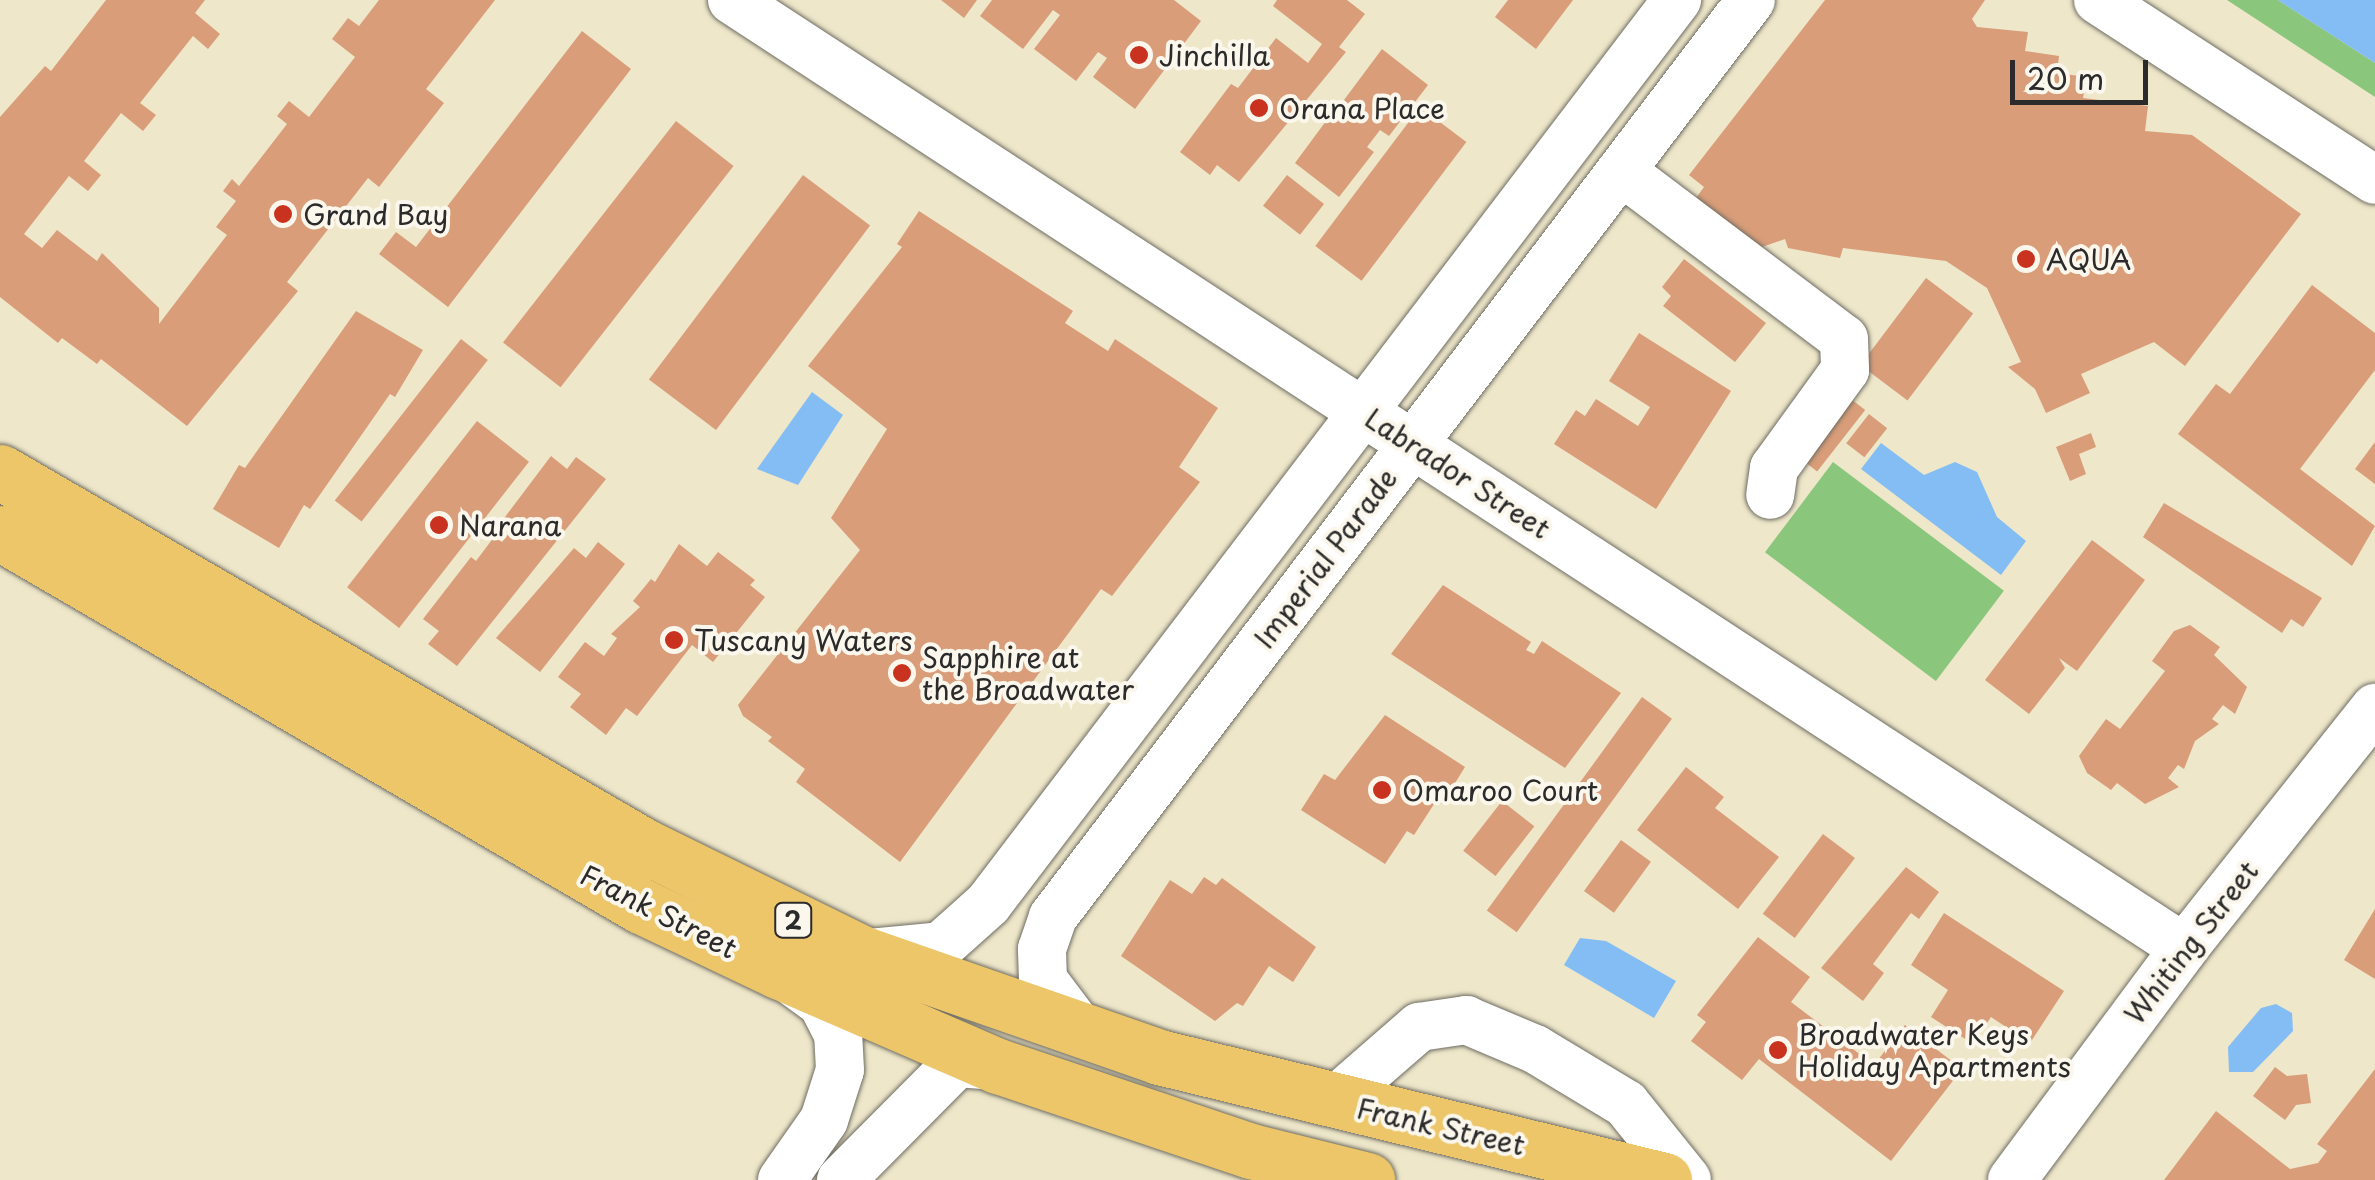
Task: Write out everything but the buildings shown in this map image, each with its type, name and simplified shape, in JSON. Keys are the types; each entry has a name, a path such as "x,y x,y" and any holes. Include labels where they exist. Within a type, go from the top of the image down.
{"highway":[{"name":"Frank Street","path":"0,472 644,846 861,953 1082,1033 1334,1101 1664,1180"},
{"name":"Frank Street","path":"0,533 625,897 778,971 998,1066 1250,1152 1367,1180"}],"street":[{"name":"Labrador Street","path":"732,0 2184,948"},
{"path":"861,953 941,946 988,904 1360,409 1677,0"},
{"name":"Imperial Parade","path":"1082,1033 1043,980 1042,949 1053,917 1751,0"},
{"path":"2098,0 2375,180"},
{"path":"1621,171 1844,339 1846,370 1774,468 1770,495"},
{"name":"Whiting Street","path":"2012,1180 2184,948 2375,708"},
{"path":"778,971 822,1003 838,1034 840,1070 824,1120 782,1180"},
{"name":"Frank Street","path":"1334,1101 1418,1028 1466,1020 1535,1049 1626,1104 1687,1180"},
{"path":"841,1180 957,1063 998,1066"}],"green space":[{"path":"2227,0 2278,0 2375,63 2375,97"},
{"path":"1833,462 2004,591 1936,681 1765,552"}],"water":[{"path":"2278,0 2375,0 2375,63"},
{"path":"812,392 843,415 798,485 757,469"},
{"path":"1881,443 1924,475 1955,462 1977,472 1997,517 2026,541 2001,575 1861,469"},
{"path":"1580,938 1606,941 1676,981 1654,1018 1564,965"},
{"path":"2276,1004 2292,1013 2293,1031 2253,1072 2229,1072 2228,1047 2261,1008"}],"place":[{"name":"Jinchilla","path":"1139,55"},
{"name":"Orana Place","path":"1259,108"},
{"name":"Grand Bay","path":"283,214"},
{"name":"AQUA","path":"2026,259"},
{"name":"Narana","path":"439,525"},
{"name":"Tuscany Waters","path":"674,640"},
{"name":"Sapphire at the Broadwater","path":"902,673"},
{"name":"Omaroo Court","path":"1382,790"},
{"name":"Broadwater Keys Holiday Apartments","path":"1778,1050"}]}
